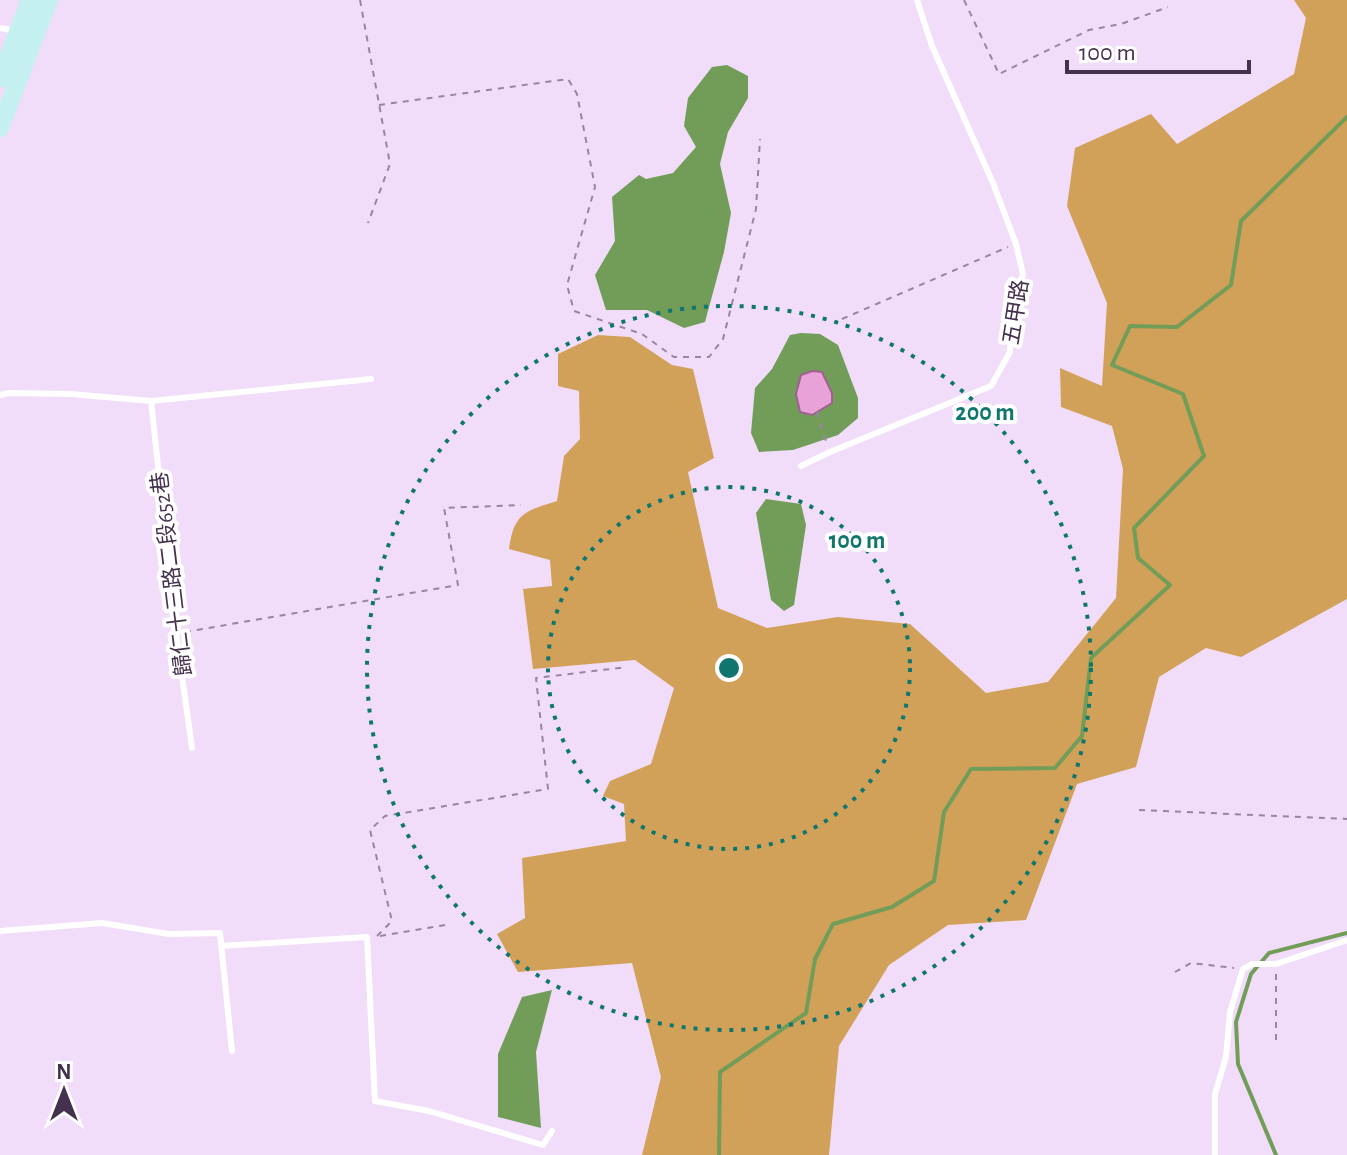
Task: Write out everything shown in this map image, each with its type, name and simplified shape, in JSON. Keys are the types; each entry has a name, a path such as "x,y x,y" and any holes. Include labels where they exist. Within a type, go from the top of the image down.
{"street":[{"path":"0,79 30,0"},
{"path":"0,128 18,32 49,0"}],"lane":[{"name":"五甲路","path":"801,466 991,386 1010,352 1010,320 1023,274 1016,244 993,183 932,46 917,0"},
{"path":"0,395 71,394 151,401 371,379"},
{"name":"歸仁十三路二段652巷","path":"151,401 192,748"},
{"path":"0,931 102,923 169,934 220,933 232,1051"},
{"path":"221,946 367,937 375,1101 429,1111 543,1145 552,1131"},
{"path":"1215,1155 1215,1094 1226,1057 1230,1012 1243,969 1252,964 1272,964 1347,940"}],"path":[{"path":"360,0 390,164 368,223"},
{"path":"964,0 999,74 1089,30 1121,24 1168,7"},
{"path":"379,105 568,79 577,94 595,187 567,285 574,311 642,334 674,357 709,357 723,339 756,209 760,139"},
{"path":"842,319 1016,244"},
{"path":"817,412 828,447"},
{"path":"176,633 458,585 444,508 521,505"},
{"path":"379,936 392,921 370,830 385,816 548,789 536,678 627,667"},
{"path":"1139,810 1347,819"},
{"path":"367,937 451,924"},
{"path":"1175,972 1191,963 1243,969"},
{"path":"1272,964 1276,1040"}],"shaded area":[{"path":"1294,0 1347,0 1347,599 1241,657 1206,648 1159,677 1136,767 1077,784 1026,920 948,925 889,965 839,1046 829,1155 642,1155 661,1077 632,963 518,972 497,934 525,918 522,858 626,841 624,804 603,796 610,781 651,764 674,688 635,660 533,669 523,589 552,586 550,560 509,549 514,528 523,515 557,501 564,456 580,439 579,391 558,386 558,354 598,335 630,337 672,365 693,369 714,458 688,472 718,608 767,628 838,617 910,624 986,693 1048,682 1116,598 1123,469 1112,426 1061,407 1060,368 1102,386 1107,303 1067,206 1075,148 1151,114 1177,144 1294,74 1306,18"},
{"path":"727,65 748,76 748,98 728,132 720,164 731,213 705,322 684,328 647,310 606,310 595,275 615,241 612,197 639,175 646,179 673,173 696,147 684,126 688,98 712,67"},
{"path":"820,334 838,345 858,398 858,418 838,435 793,450 759,452 751,433 755,388 772,369 790,335","holes":["811,371 822,372 832,393 832,403 812,415 800,412 801,375"]},
{"path":"766,499 801,504 806,525 794,605 784,611 771,600 756,513"},
{"path":"552,990 536,1052 541,1128 498,1117 498,1054 522,997"}],"building":[{"path":"812,371 822,372 832,393 832,403 812,415 800,412 796,394 801,375"}],"waterway":[{"path":"719,1155 720,1072 806,1013 815,959 833,924 892,907 934,881 944,812 971,769 1055,768 1082,736 1091,658 1170,585 1138,558 1134,528 1204,456 1183,394 1112,365 1130,326 1177,327 1231,285 1241,221 1347,117"},
{"path":"1276,1155 1238,1064 1236,1022 1251,974 1269,953 1347,933"}]}
